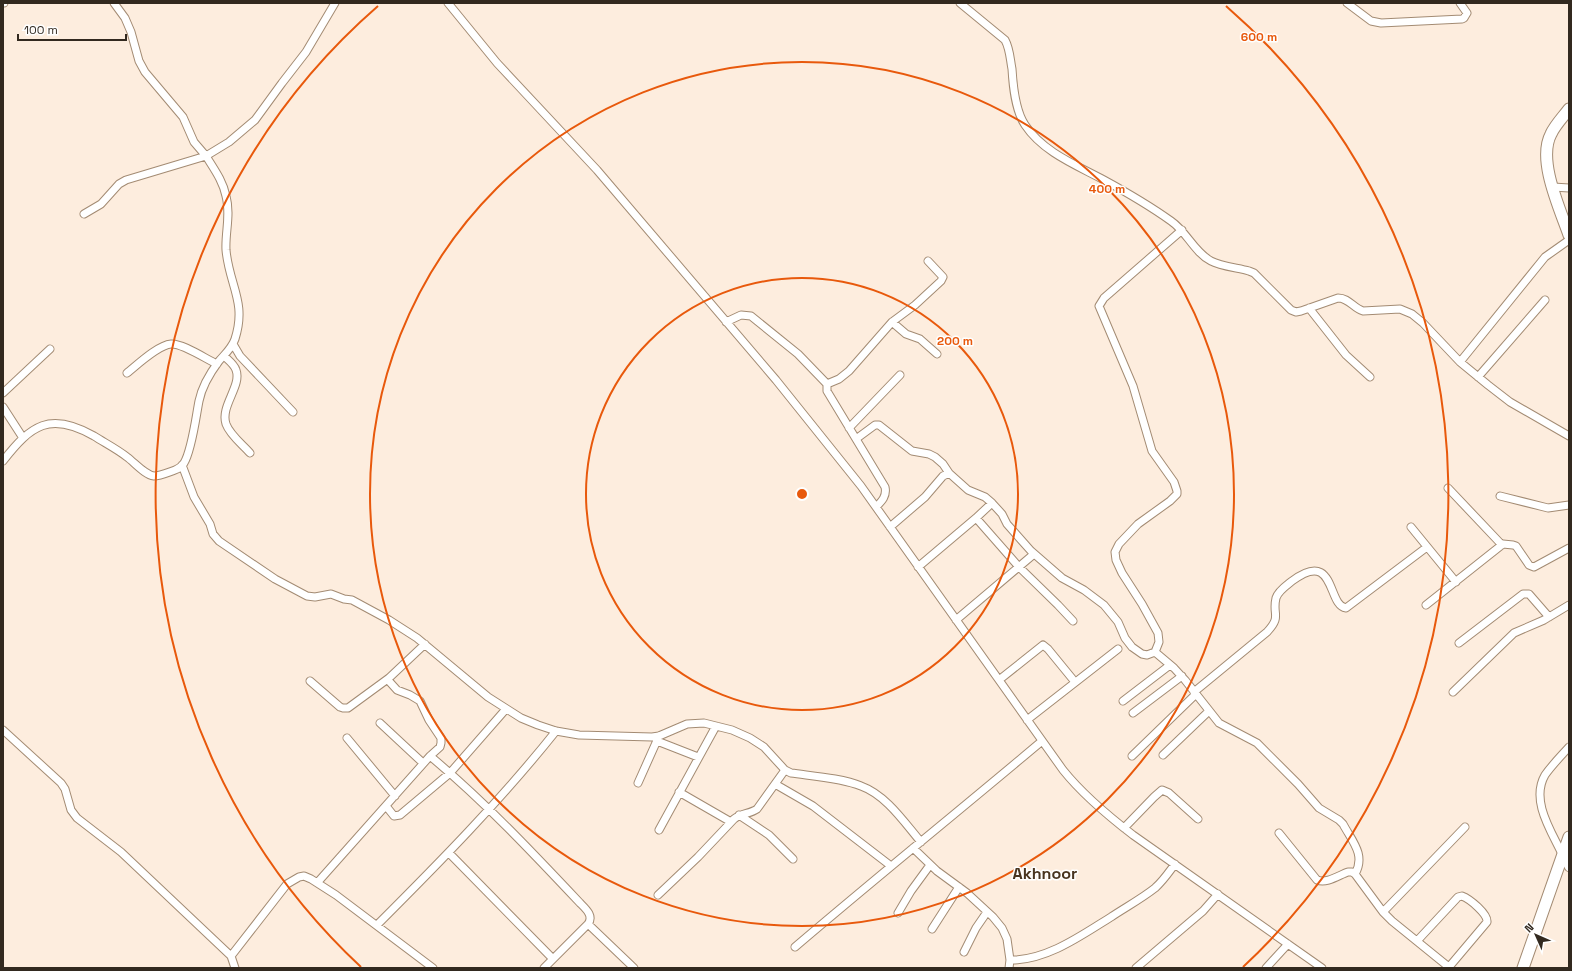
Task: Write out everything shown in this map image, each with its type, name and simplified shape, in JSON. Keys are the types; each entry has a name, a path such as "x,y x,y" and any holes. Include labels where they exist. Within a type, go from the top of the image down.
{"main road":[{"path":"1569,109 1550,135 1546,155 1548,172 1569,235"},
{"path":"1523,968 1569,837"}],"street":[{"path":"3,461 23,438 38,427 50,423 72,426 82,430 116,450 149,474 156,476 176,470 182,465 187,455 203,386 217,364 233,344 238,328 240,315 238,300 226,251 229,217 228,203 223,186 206,156 194,142 183,117 145,72 139,61 131,32 125,18 114,3"},
{"path":"84,214 101,204 120,184 126,180 206,156 234,138 255,120 306,52 335,3"},
{"path":"448,3 497,63 597,170 776,380 861,486 1026,720 1075,785 1107,815 1124,828 1322,968"},
{"path":"960,3 999,35 1008,46 1014,95 1024,124 1032,135 1062,158 1105,180 1172,221 1182,230 1206,259 1254,273 1291,310 1296,312 1338,298 1344,298 1359,310 1363,311 1400,309 1412,314 1423,323 1460,362 1510,402 1569,436"},
{"path":"1346,3 1371,21 1381,23 1462,19 1467,13 1460,3"},
{"path":"1553,187 1569,188"},
{"path":"1155,652 1158,642 1158,632 1122,573 1116,560 1115,552 1119,544 1138,524 1170,501 1178,491 1174,482 1152,451 1133,386 1099,306 1104,298 1182,230"},
{"path":"1460,362 1545,257 1569,240"},
{"path":"827,384 841,378 850,371 892,322 915,305 943,279 942,275 928,261"},
{"path":"1478,377 1545,300"},
{"path":"1309,308 1346,355 1370,377"},
{"path":"726,322 741,314 751,316 798,354 827,384 827,392 885,487 886,494 876,507"},
{"path":"892,322 906,334 920,339 937,354"},
{"path":"127,373 163,347 173,344 217,364"},
{"path":"233,344 240,356 293,412"},
{"path":"3,393 50,349"},
{"path":"224,356 237,372 237,378 226,410 225,423 232,435 250,453"},
{"path":"849,428 900,375"},
{"path":"3,408 23,438"},
{"path":"856,438 875,425 879,424 912,451 929,454 935,457 943,464 949,473 968,490 985,497 992,503 1002,514 1007,524 1034,554 1062,578 1084,590 1104,605 1118,622 1125,638 1132,647 1142,654 1147,655 1155,652"},
{"path":"182,465 194,497 210,524 212,534 219,541 275,579 307,596 315,597 330,594 356,601 389,620 424,644 475,688 521,718 556,731 579,735 658,739 698,757"},
{"path":"890,527 925,497 943,476 949,473"},
{"path":"1448,488 1502,545"},
{"path":"1500,496 1548,508 1569,505"},
{"path":"918,567 992,503"},
{"path":"976,518 1019,567 1073,621"},
{"path":"1411,527 1456,582"},
{"path":"1426,605 1502,545 1509,544 1516,546 1529,565 1534,567 1569,548"},
{"path":"1132,756 1195,693 1270,629 1276,619 1276,598 1280,592 1295,579 1310,572 1321,572 1331,586 1338,604 1341,607 1346,608 1427,547"},
{"path":"956,620 1034,554"},
{"path":"1459,643 1523,594 1529,594 1549,617"},
{"path":"1453,692 1514,633 1549,617 1569,605"},
{"path":"310,681 340,707 345,709 352,706 388,680 424,644"},
{"path":"999,680 1043,645 1075,682"},
{"path":"1026,720 1118,649"},
{"path":"1155,652 1182,676 1209,711 1224,726 1257,743 1298,784 1319,808 1340,820 1359,854 1359,866 1355,874"},
{"path":"1123,701 1170,665"},
{"path":"1133,712 1182,676"},
{"path":"317,883 430,756 440,747 441,738 429,720 420,701 415,697 397,690 388,680"},
{"path":"386,806 394,816 400,815 450,773 506,709"},
{"path":"1163,755 1209,711"},
{"path":"638,783 658,739 687,724 704,723 732,730 757,742 764,747 785,770 791,773 853,783 867,789 883,800 924,840"},
{"path":"380,724 424,763"},
{"path":"659,830 716,726"},
{"path":"3,730 61,783 65,789 71,810 77,818 121,852 231,956 235,968"},
{"path":"377,925 449,853 489,810 556,731"},
{"path":"347,738 395,796"},
{"path":"795,947 1042,741"},
{"path":"1569,747 1545,776 1539,797 1542,811 1569,867"},
{"path":"430,756 450,773 546,866 588,912 591,919 588,924 544,968"},
{"path":"658,895 698,857 731,822 740,815 757,809 785,770"},
{"path":"775,784 813,806 891,866"},
{"path":"1124,828 1162,790 1169,793 1198,819"},
{"path":"679,792 731,822"},
{"path":"740,815 769,835 794,859"},
{"path":"1383,912 1465,827"},
{"path":"1279,833 1317,880 1322,882 1348,872 1355,874 1383,912 1417,941 1450,968 1488,919 1485,914 1468,899 1462,896 1458,897 1417,941"},
{"path":"913,848 930,865 959,887 987,912 1002,928 1014,960"},
{"path":"449,853 553,959"},
{"path":"1009,968 1014,960 1028,958 1053,950 1071,942 1087,932 1156,887 1175,864"},
{"path":"898,913 911,891 930,865"},
{"path":"231,956 287,884 304,876 317,883 377,925 434,968"},
{"path":"932,929 959,887"},
{"path":"1136,968 1203,911 1218,894"},
{"path":"964,952 976,928 987,912"},
{"path":"588,924 634,968"},
{"path":"1266,968 1288,944"}],"district":[{"name":"Akhnoor","path":"1045,873"}]}
